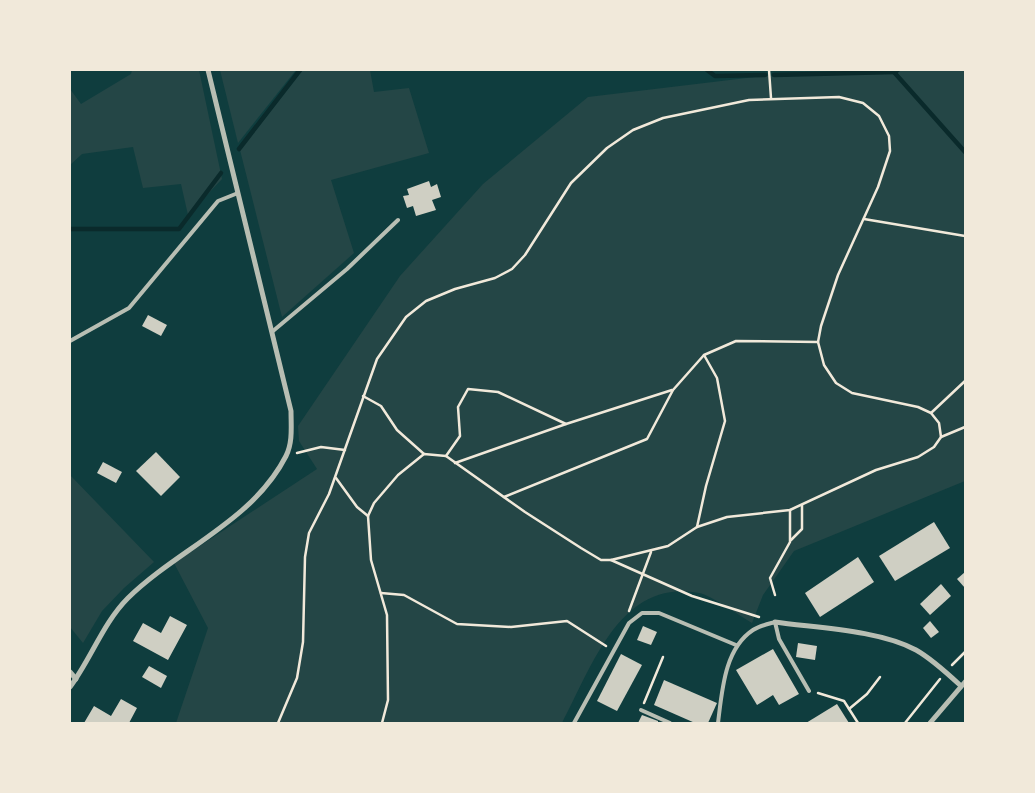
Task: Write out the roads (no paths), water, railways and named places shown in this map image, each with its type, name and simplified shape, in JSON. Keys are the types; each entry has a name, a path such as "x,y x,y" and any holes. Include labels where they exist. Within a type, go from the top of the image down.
{"street":[{"path":"70,687 112,618 128,598 222,526 263,490 286,456 291,437 291,411 208,70"},
{"path":"775,622 882,638 902,643 918,651 963,684 930,723"},
{"path":"70,672 76,679"}],"lane":[{"path":"70,341 129,308 218,201 238,193"},
{"path":"273,332 347,269 398,220"},
{"path":"574,723 629,623 642,613 659,613 736,645"},
{"path":"718,723 724,680 736,645 754,629 775,622 779,639 809,691"},
{"path":"641,710 670,723"}],"waterway":[{"path":"239,149 300,70"},
{"path":"707,70 715,76 765,75"},
{"path":"774,75 895,72 898,70"},
{"path":"893,71 965,152"},
{"path":"70,229 179,229 221,173"}]}
